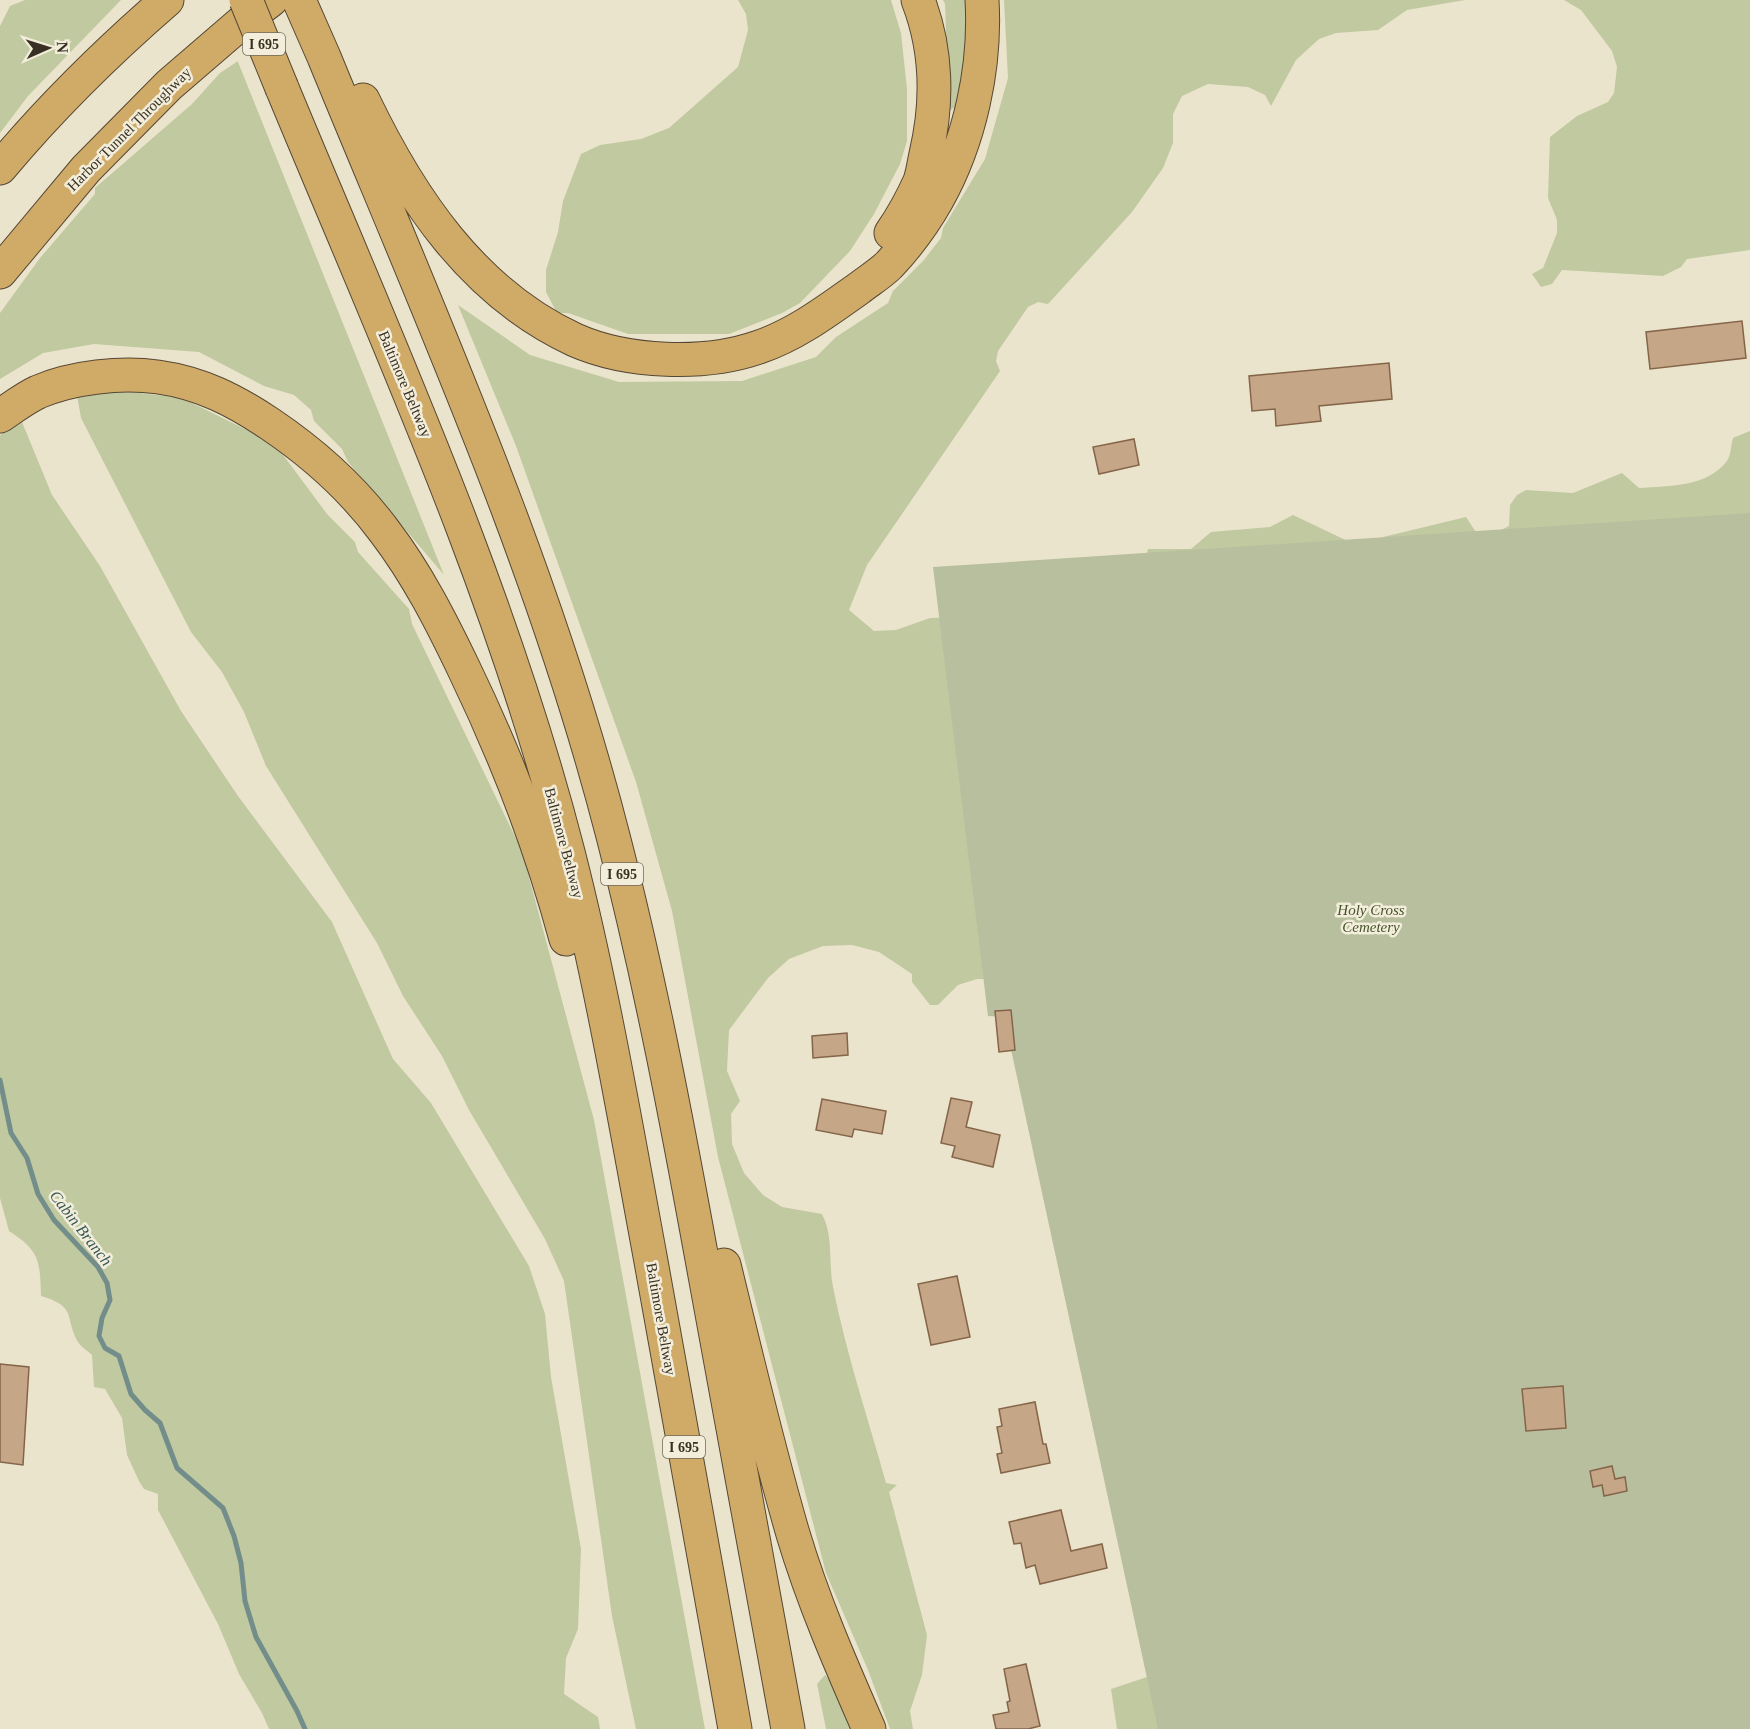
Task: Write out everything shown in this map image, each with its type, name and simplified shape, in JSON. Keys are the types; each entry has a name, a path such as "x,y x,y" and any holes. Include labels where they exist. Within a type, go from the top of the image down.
{"highway":[{"path":"0,168 29,134 116,45 167,0"},
{"name":"Baltimore Beltway","path":"246,0 432,448 487,594 534,735 567,851 598,980 735,1729"},
{"name":"Harbor Tunnel Throughway","path":"0,272 86,169 136,118 241,23 271,0"},
{"name":"I 695","path":"299,0 331,52 533,576 580,721 613,835 655,1017 685,1166 788,1729"},
{"path":"315,0 331,52 413,193 441,232 469,264 507,299 542,323 577,340 619,354 687,359 726,355 759,347 798,329 825,313 887,267 915,234 938,199 954,164 969,118 982,44 982,0"},
{"path":"825,313 876,256 902,216 920,179 931,133 934,100 933,58 925,17 918,0"},
{"path":"0,416 39,392 111,375 152,376 207,388 247,408 289,437 323,465 384,531 413,572 441,622 507,765 551,883 578,984 633,1166"},
{"path":"655,1017 724,1265 766,1435 794,1535 824,1623 869,1729"}],"green space":[{"path":"25,0 121,0 28,96 0,133 0,26 10,6"},
{"path":"738,0 891,0 901,33 907,89 907,141 900,164 874,214 850,251 800,303 782,313 729,334 628,334 568,313 557,313 546,292 546,270 558,232 563,201 581,154 600,145 641,139 669,128 738,67 748,30 746,14"},
{"path":"943,0 968,0 969,28 958,105 949,111 945,4"},
{"name":"Holy Cross Cemetery","path":"1004,0 1465,0 1407,10 1378,30 1336,33 1319,39 1296,60 1271,106 1265,95 1248,87 1208,84 1182,96 1173,114 1173,143 1163,168 1132,212 1048,304 1038,302 1028,307 998,351 996,361 1000,371 867,565 849,610 874,631 896,630 930,618 959,617 1146,557 1148,549 1191,549 1211,532 1270,527 1293,515 1375,554 1383,537 1466,517 1481,540 1509,526 1510,505 1517,495 1526,490 1573,493 1622,473 1639,488 1687,484 1719,470 1728,459 1733,438 1750,431 1750,534 1393,1729 1117,1729 1111,1689 1156,1674 1022,979 977,979 958,985 938,1005 930,1005 912,982 912,974 879,952 852,945 823,946 789,959 768,978 729,1030 727,1071 740,1101 731,1114 732,1144 744,1173 763,1195 782,1207 822,1214 828,1232 833,1287 851,1361 886,1483 897,1485 889,1492 927,1635 922,1675 910,1711 913,1729 890,1729 868,1670 826,1573 718,1157 672,911 636,782 516,446 458,305 530,355 619,382 742,381 816,357 836,337 888,303 893,291 923,261 941,238 943,228 985,159 1008,78"},
{"path":"1564,0 1750,0 1750,250 1687,259 1681,267 1663,276 1562,270 1552,284 1541,287 1532,274 1543,268 1557,233 1557,220 1548,198 1550,137 1577,116 1608,102 1614,93 1617,67 1612,51 1581,10"},
{"path":"238,61 444,575 348,462 342,449 314,421 311,410 294,395 264,386 199,352 94,344 43,353 0,379 0,313 40,258 95,194 95,188 192,104 220,73"},
{"path":"131,392 182,398 275,444 327,514 355,542 358,552 409,609 412,624 522,851 594,1120 705,1729 636,1729 612,1616 564,1281 545,1239 469,1110 442,1056 403,996 377,943 266,766 244,712 222,672 191,632 81,418 77,395"},
{"path":"22,422 52,495 100,566 181,711 238,796 332,922 393,1059 431,1103 529,1266 545,1314 551,1377 581,1549 578,1629 566,1658 564,1694 598,1717 600,1729 269,1729 239,1674 218,1624 158,1510 158,1494 144,1489 139,1481 127,1455 122,1418 105,1389 94,1387 92,1355 78,1342 65,1309 53,1300 41,1296 39,1265 36,1258 27,1245 9,1231 0,1198 0,435"},
{"name":"Holy Cross Cemetery","path":"1750,513 1750,1729 1158,1729 1004,1017 988,1016 933,567"},
{"path":"825,1675 837,1687 858,1729 826,1729 817,1684"}],"building":[{"path":"1742,321 1746,358 1650,369 1646,332"},
{"path":"1389,363 1392,399 1319,406 1321,421 1276,426 1275,409 1252,411 1249,376"},
{"path":"1134,439 1139,465 1099,474 1093,447"},
{"path":"1011,1010 1015,1050 999,1052 995,1011"},
{"path":"847,1033 848,1055 813,1058 812,1036"},
{"path":"951,1098 972,1102 966,1127 1000,1135 993,1167 952,1157 955,1146 941,1143"},
{"path":"822,1099 886,1111 882,1134 854,1129 852,1137 816,1130"},
{"path":"957,1276 970,1337 931,1345 918,1284"},
{"path":"0,1364 29,1367 23,1465 0,1462"},
{"path":"1563,1386 1566,1428 1526,1431 1522,1389"},
{"path":"1035,1402 1043,1444 1046,1444 1050,1463 1001,1473 997,1454 1002,1453 997,1427 1002,1426 999,1409"},
{"path":"1612,1466 1615,1479 1625,1477 1627,1491 1604,1496 1602,1485 1593,1487 1590,1471"},
{"path":"1061,1510 1071,1551 1102,1544 1107,1568 1040,1584 1035,1565 1026,1568 1021,1543 1014,1544 1009,1522"},
{"path":"1026,1664 1040,1726 1028,1729 996,1729 993,1715 1009,1712 1007,1702 1010,1701 1004,1669"}],"waterway":[{"name":"Cabin Branch","path":"0,1080 11,1133 27,1158 38,1194 54,1220 98,1267 107,1283 110,1300 102,1318 99,1336 105,1348 119,1356 131,1394 160,1423 177,1468 223,1508 241,1563 245,1601 256,1637 305,1729"}]}
